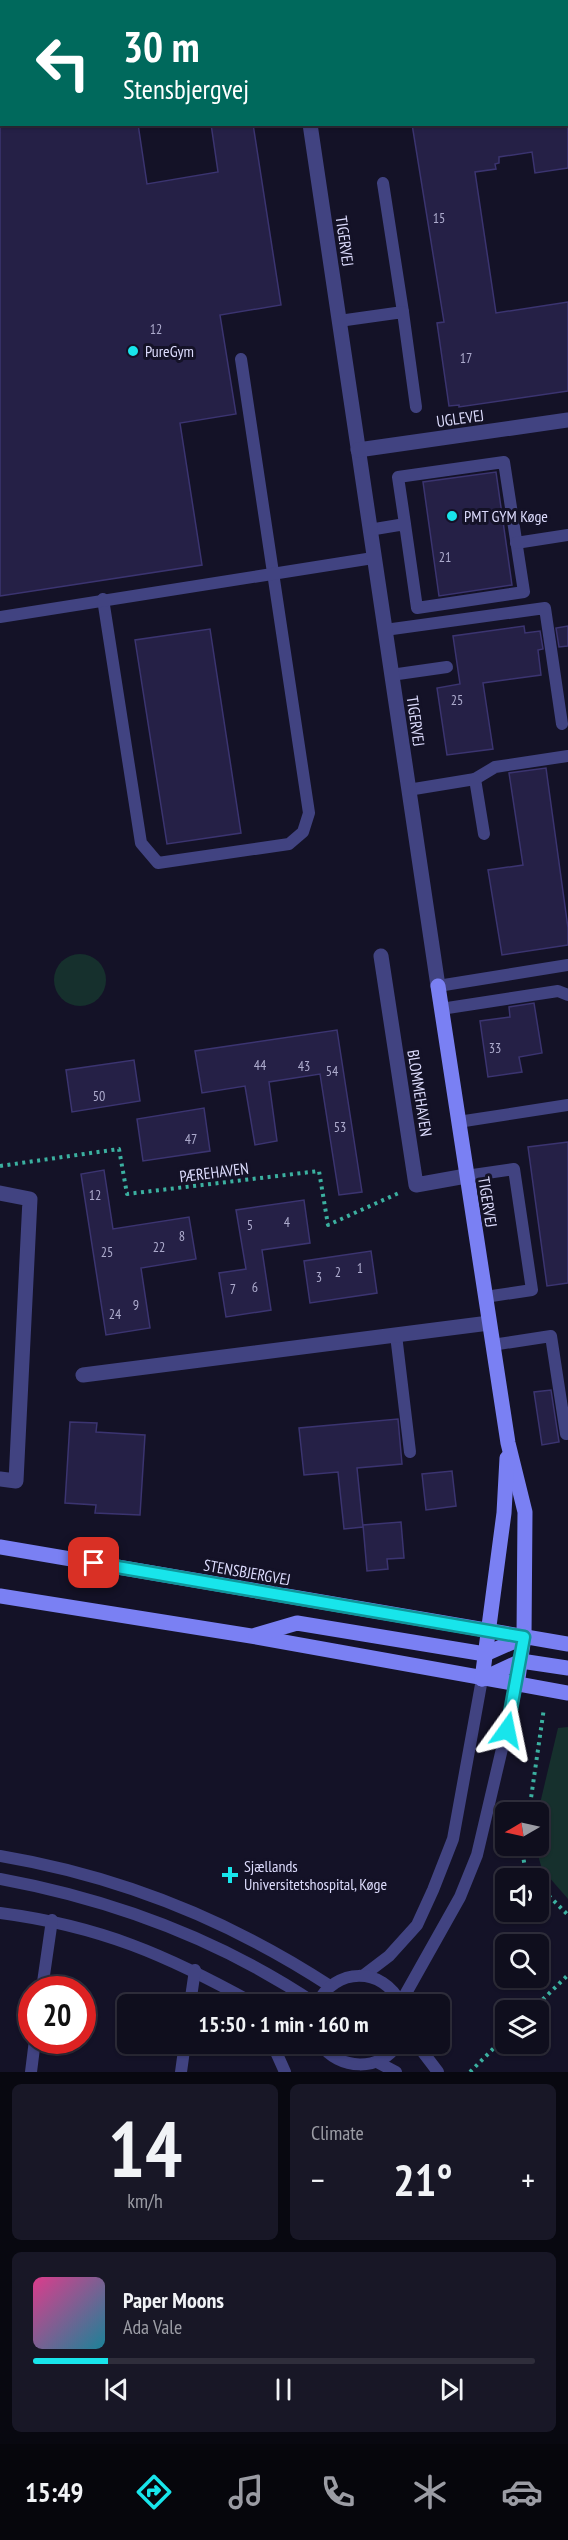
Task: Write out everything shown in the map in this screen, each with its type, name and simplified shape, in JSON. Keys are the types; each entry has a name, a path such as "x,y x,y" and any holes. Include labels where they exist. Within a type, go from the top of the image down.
{"street":[{"name":"TIGERVEJ","path":"310,126 492,1345 508,1443 525,1512 524,1637"},
{"name":"UGLEVEJ","path":"357,450 568,420"},
{"name":"BLOMMEHAVEN","path":"381,956 416,1185"},
{"path":"416,1185 466,1176"},
{"path":"0,1193 30,1199 16,1481 0,1479"},
{"path":"83,1375 489,1323"},
{"name":"TIGERVEJ","path":"488,1632 504,1513 508,1443"},
{"name":"STENSBJERGVEJ","path":"0,1547 568,1644"},
{"path":"0,1596 251,1636 568,1693"},
{"path":"251,1636 297,1623 485,1654 524,1637"},
{"path":"482,1679 488,1632"},
{"path":"517,1685 524,1637"},
{"path":"482,1679 521,1661 568,1668"}],"lane":[{"path":"383,183 416,407"},
{"path":"339,321 403,312"},
{"path":"103,599 141,843 158,863 289,844 303,832 309,813 241,359"},
{"path":"504,462 524,592 417,608 405,524 398,477 504,462"},
{"path":"369,530 405,524"},
{"path":"516,543 568,535"},
{"path":"0,616 373,558"},
{"path":"385,630 544,608 562,724"},
{"path":"391,675 447,667"},
{"path":"408,790 475,779 495,768 568,756"},
{"path":"475,779 484,834"},
{"path":"438,986 568,965"},
{"path":"441,1009 558,991 568,995"},
{"path":"458,1122 568,1105"},
{"path":"466,1176 514,1169 532,1290 485,1297"},
{"path":"396,1335 410,1452"},
{"path":"492,1345 551,1336 566,1434"},
{"path":"364,1975 388,1956 417,1925 441,1870 453,1839 482,1679"},
{"path":"406,1994 460,1897 477,1855 517,1685"},
{"path":"0,1856 55,1866 159,1897 258,1942 330,1986"},
{"path":"0,1879 50,1888 151,1918 247,1962 300,1994"},
{"path":"0,1913 52,1920 121,1939 195,1970 237,1994"},
{"path":"44,1976 52,1920"},
{"path":"191,1994 195,1970"},
{"path":"324,1994 330,1986 346,1977 364,1975 386,1983 394,1994"},
{"path":"31,2072 33,2054"},
{"path":"181,2072 183,2054"},
{"path":"276,2054 283,2071"},
{"path":"330,2054 343,2063 366,2065 377,2062 389,2054"},
{"path":"424,2054 438,2072"},
{"path":"377,2062 396,2072"}],"path":[{"name":"PÆREHAVEN","path":"0,1166 119,1149 127,1194 319,1171 328,1225 416,1185"},
{"path":"530,1802 547,1690"},
{"path":"549,1897 568,1915"},
{"path":"543,2000 568,1976"},
{"path":"470,2072 495,2047"}],"green space":[{"path":"75,954 85,954 99,961 106,980 99,999 85,1006 75,1006 65,1002 58,995 54,985 54,975 58,965 65,958"},
{"path":"568,1727 568,1899 549,1877 549,1868 542,1868 538,1856 549,1856 549,1802 540,1802 558,1728"}],"building":[{"path":"0,126 138,126 147,184 218,172 211,126 253,126 281,305 220,315 236,414 180,423 202,565 0,596"},
{"path":"412,126 568,126 568,168 535,173 532,152 499,157 499,163 495,164 496,169 475,172 496,313 568,302 568,391 459,407 459,405 449,406 437,323 444,322"},
{"path":"496,472 512,585 439,596 423,482"},
{"path":"524,626 525,633 540,631 543,649 538,650 541,675 483,683 493,749 447,755 437,688 460,684 453,636"},
{"path":"568,626 568,646 559,647 556,628"},
{"path":"210,629 241,833 167,844 135,640"},
{"path":"546,768 568,928 568,945 502,955 488,870 523,865 509,773"},
{"path":"534,1003 542,1053 519,1057 522,1072 488,1077 480,1021 510,1017 509,1007"},
{"path":"337,1030 362,1192 339,1195 320,1074 269,1082 277,1141 255,1145 245,1086 202,1093 195,1051"},
{"path":"134,1060 140,1101 72,1112 66,1070"},
{"path":"204,1108 210,1151 143,1161 137,1119"},
{"path":"568,1142 568,1283 547,1286 528,1147"},
{"path":"104,1170 113,1229 189,1217 196,1259 141,1268 150,1328 106,1335 81,1174"},
{"path":"304,1200 310,1243 262,1250 271,1310 226,1317 219,1273 246,1269 236,1210"},
{"path":"371,1251 377,1293 310,1303 304,1261"},
{"path":"551,1390 559,1442 542,1445 534,1392"},
{"path":"398,1419 402,1464 357,1468 363,1527 344,1529 338,1472 304,1475 299,1428"},
{"path":"70,1422 97,1423 96,1432 145,1435 140,1515 95,1513 96,1505 65,1503"},
{"path":"452,1471 456,1506 426,1510 422,1474"},
{"path":"401,1522 404,1558 387,1559 388,1569 367,1571 363,1525"}],"place":[{"name":"PureGym","path":"133,351"},
{"name":"PMT GYM Køge","path":"452,516"},
{"name":"Sjællands Universitetshospital, Køge","path":"230,1875"}],"route":[{"path":"94,1563 524,1637 507,1730"}]}
